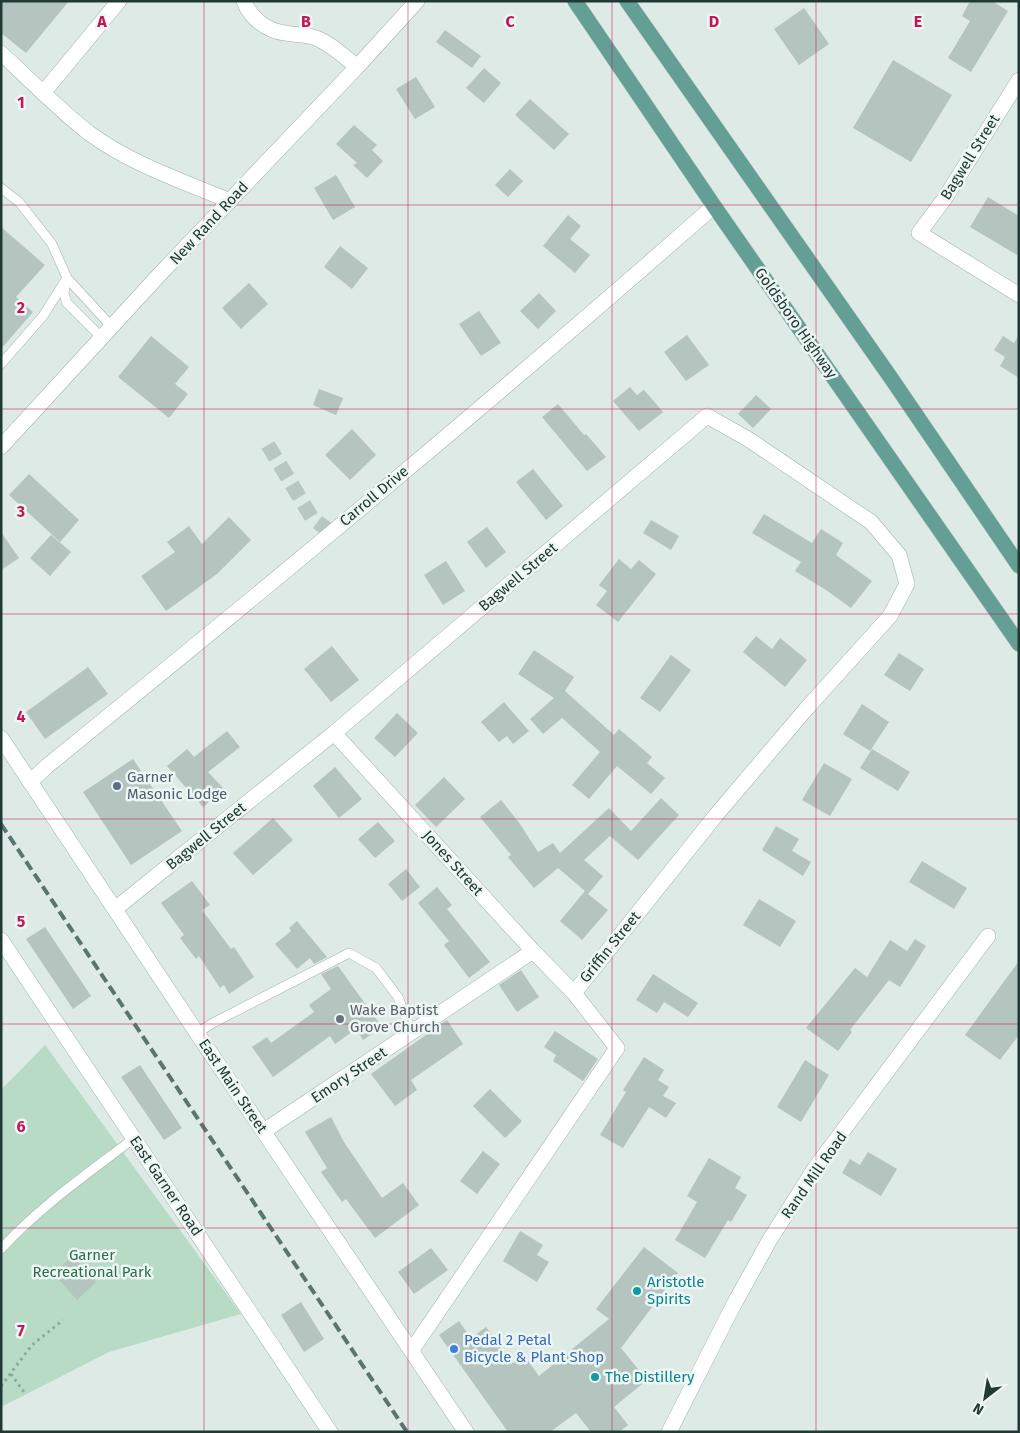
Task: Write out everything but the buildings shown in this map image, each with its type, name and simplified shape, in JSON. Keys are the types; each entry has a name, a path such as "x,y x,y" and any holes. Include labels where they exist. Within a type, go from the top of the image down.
{"main road":[{"name":"Goldsboro Highway","path":"575,1 714,206 1019,644"},
{"path":"627,1 891,378 1019,566"}],"street":[{"path":"43,93 119,1"},
{"path":"244,1 247,10 260,23 274,32 316,38 333,48 357,67"},
{"name":"New Rand Road","path":"1,447 417,1"},
{"path":"1,54 90,133 139,163 230,201"},
{"name":"Bagwell Street","path":"1019,80 945,198 919,233 1019,295"},
{"name":"Carroll Drive","path":"30,782 346,520 714,206"},
{"name":"Bagwell Street","path":"115,909 334,733 707,416 748,439 871,522 899,554 907,584 905,588"},
{"name":"Griffin Street","path":"412,1350 618,1048 574,992 716,815 807,708 890,616 905,588"},
{"name":"Jones Street","path":"334,733 533,951 574,992"},
{"name":"East Main Street","path":"1,738 466,1432"},
{"name":"Rand Mill Road","path":"669,1432 733,1306 769,1241 815,1168 988,936"},
{"name":"East Garner Road","path":"2,944 330,1432"},
{"name":"Emory Street","path":"264,1131 533,951"}],"lane":[{"path":"1,188 19,202 52,244 67,278 107,333"},
{"path":"67,278 64,294 67,303 107,333"},
{"path":"1,364 43,316 67,278"},
{"path":"198,1033 213,1023 350,953 376,968 398,997 412,1033"},
{"path":"1,1249 56,1198 134,1138"}],"path":[{"path":"1,1386 32,1345 63,1320"},
{"path":"11,1374 26,1395"}],"green space":[{"name":"Garner Recreational Park","path":"45,1045 241,1314 109,1352 1,1407 1,1090"}],"tunnel":[{"path":"268,445 312,518 331,532"}],"railway":[{"path":"1,824 407,1432"}],"place":[{"name":"Garner Masonic Lodge","path":"117,786"},
{"name":"Wake Baptist Grove Church","path":"340,1019"},
{"name":"Aristotle Spirits","path":"637,1291"},
{"name":"Pedal 2 Petal Bicycle & Plant Shop","path":"454,1349"},
{"name":"The Distillery","path":"595,1377"}]}
